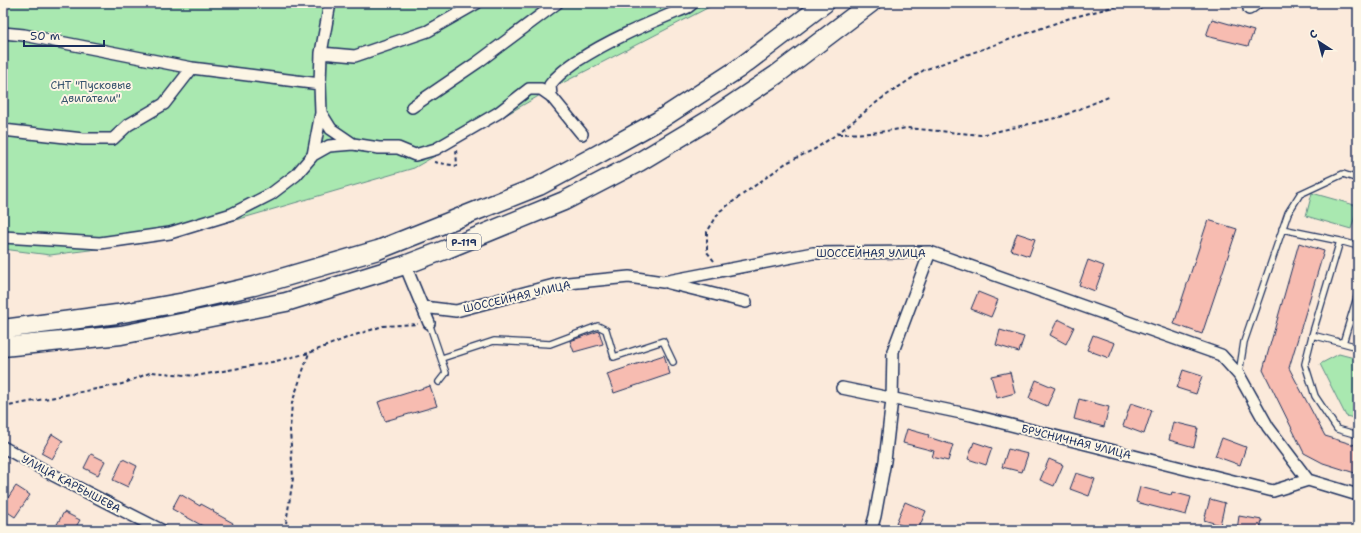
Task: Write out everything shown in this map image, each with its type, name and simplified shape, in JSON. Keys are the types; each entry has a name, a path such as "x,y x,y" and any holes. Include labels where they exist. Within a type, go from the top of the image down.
{"highway":[{"name":"Р-119","path":"3,328 117,314 185,302 254,286 378,250 539,186 595,156 658,121 738,69 825,3"},
{"name":"Р-119","path":"3,347 122,335 286,302 405,265 502,227 564,201 639,162 709,120 776,75 872,3"}],"street":[{"path":"312,155 321,113 321,53 330,3"},
{"path":"321,53 354,56 428,32 477,3"},
{"path":"412,107 478,62 557,3"},
{"path":"551,96 550,85 554,78 595,49 688,7 693,3"},
{"path":"3,33 24,35 192,68 320,84"},
{"path":"3,130 83,139 113,139 128,125 164,104 192,68"},
{"path":"3,237 100,243 170,233 232,214 271,194 296,175 312,155 329,146 352,144 379,148 398,148 416,155 436,149 498,113 530,89 540,90 551,96 582,134"},
{"path":"321,113 331,129 352,144"},
{"path":"871,530 885,461 892,399 894,351 930,252"},
{"name":"ШОССЕЙНАЯ УЛИЦА","path":"423,307 456,311 558,284 629,277 663,282 813,253 930,252 1221,354 1239,375 1268,427 1308,480"},
{"path":"405,265 423,307 428,323"},
{"path":"663,282 746,302"},
{"name":"БРУСНИЧНАЯ УЛИЦА","path":"842,388 971,416 1273,491 1308,480"},
{"name":"УЛИЦА КАРБЫШЕВА","path":"3,447 53,475 161,530"},
{"path":"1308,480 1358,495"}],"lane":[{"path":"1239,375 1244,342 1288,213 1300,194 1343,174 1358,179"},
{"path":"1282,229 1358,246"},
{"path":"1340,241 1312,335 1305,364 1315,396 1337,429 1358,435"},
{"path":"1343,343 1358,294"},
{"path":"428,323 442,358 446,373 439,382"},
{"path":"442,358 494,341 550,344 598,326 606,330 614,357 663,341 673,362"},
{"path":"1312,335 1358,347"}],"path":[{"path":"721,271 707,252 707,232 720,211 786,164 815,149 838,134 880,99 924,70 1070,18 1129,3"},
{"path":"838,134 872,134 907,128 981,135 1060,117 1111,96"},
{"path":"416,155 431,161 457,166"},
{"path":"3,407 122,384 152,372 196,376 272,362 309,353 349,337 383,326 428,323"},
{"path":"285,530 293,478 290,430 292,403 309,353"}],"green space":[{"name":"СНТ \"Пусковые двигатели\"","path":"3,3 717,3 549,90 414,168 243,218 145,243 50,255 3,249"},
{"path":"1312,193 1358,206 1351,229 1306,216"},
{"path":"1339,354 1358,359 1358,419 1346,416 1320,364"}],"building":[{"path":"1212,19 1254,31 1248,46 1206,36"},
{"path":"1208,220 1237,229 1202,334 1174,324"},
{"path":"1017,233 1035,239 1029,256 1011,250"},
{"path":"1299,243 1324,251 1289,368 1325,436 1358,446 1358,474 1323,463 1304,453 1263,370"},
{"path":"1088,260 1104,266 1095,291 1079,285"},
{"path":"978,292 998,300 991,317 971,309"},
{"path":"1058,319 1074,327 1066,344 1050,335"},
{"path":"1000,330 1024,337 1019,352 996,345"},
{"path":"599,331 603,344 574,352 570,341"},
{"path":"1093,335 1115,343 1109,358 1087,350"},
{"path":"664,355 670,374 614,393 607,374"},
{"path":"1183,370 1202,376 1196,394 1177,388"},
{"path":"1010,372 1015,393 997,398 991,376"},
{"path":"1036,380 1055,388 1047,406 1029,398"},
{"path":"430,386 437,406 385,421 378,402"},
{"path":"1079,399 1109,407 1104,427 1074,419"},
{"path":"1131,403 1152,410 1144,434 1123,426"},
{"path":"1173,422 1198,428 1194,447 1169,440"},
{"path":"907,429 929,435 928,437 953,445 948,461 932,457 934,451 903,443"},
{"path":"52,434 63,441 52,459 41,453"},
{"path":"1222,438 1246,447 1240,465 1215,456"},
{"path":"974,442 992,448 986,465 968,459"},
{"path":"1008,449 1028,454 1022,472 1002,467"},
{"path":"91,454 105,461 98,475 84,468"},
{"path":"123,459 137,466 128,487 113,480"},
{"path":"1049,459 1063,465 1054,486 1040,480"},
{"path":"1076,473 1095,479 1089,496 1070,489"},
{"path":"16,486 30,495 15,517 3,509 3,505"},
{"path":"1140,487 1171,495 1172,492 1191,497 1186,515 1136,502"},
{"path":"180,494 200,506 201,504 214,511 213,512 233,523 230,530 210,530 172,509"},
{"path":"1210,499 1225,503 1220,525 1204,520"},
{"path":"905,502 926,511 918,530 913,530 896,523"},
{"path":"64,512 80,520 74,530 62,530 56,526"},
{"path":"1239,516 1262,520 1260,530 1237,530"}]}
